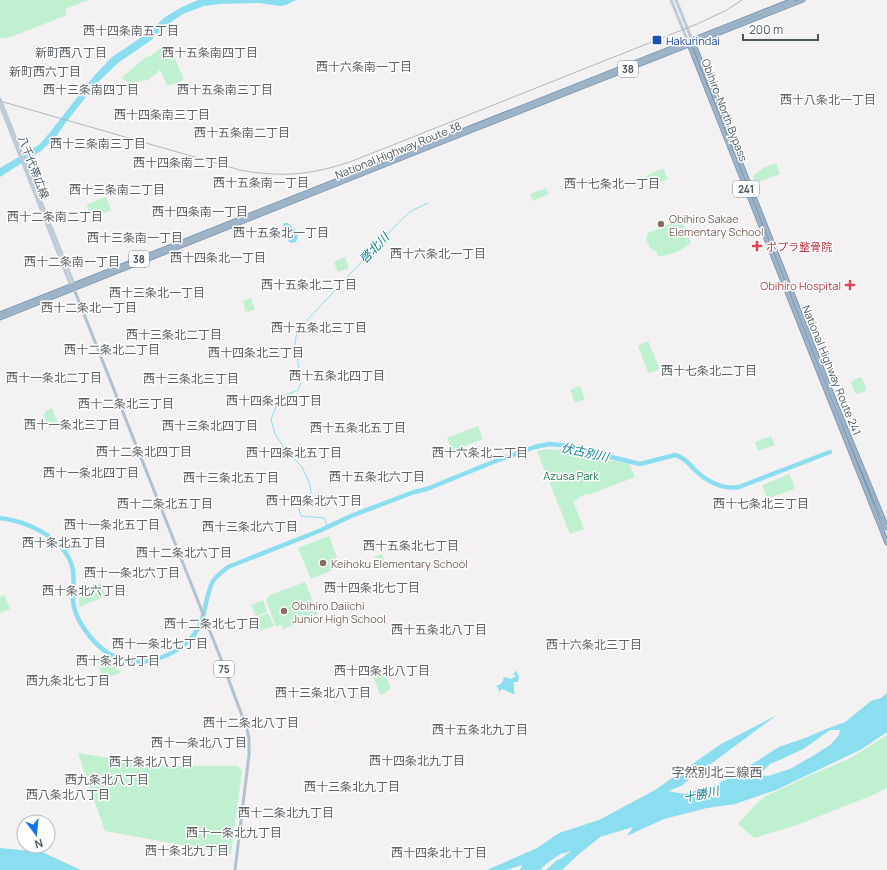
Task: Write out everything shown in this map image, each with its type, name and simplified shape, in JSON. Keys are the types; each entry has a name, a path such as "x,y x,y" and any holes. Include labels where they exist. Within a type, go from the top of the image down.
{"highway":[{"name":"National Highway Route 38","path":"0,314 432,146 690,43 793,0"},
{"name":"National Highway Route 38","path":"690,43 803,0"},
{"name":"National Highway Route 241","path":"690,43 887,528"},
{"name":"Obihiro-North Bypass","path":"690,43 817,369 887,543"},
{"name":"National Highway Route 38","path":"0,318 73,286"}],"main road":[{"path":"671,0 690,43"},
{"path":"676,0 690,43"},
{"name":"八千代帯広線","path":"0,99 24,164 73,286"},
{"name":"八千代帯広線","path":"0,105 21,154"},
{"name":"75","path":"73,286 247,729 249,755 235,870"}],"green space":[{"path":"0,0 88,0 65,9 67,15 8,38 0,38"},
{"path":"163,46 171,49 184,80 168,86 160,70 148,80 130,83 121,78 147,56 149,57"},
{"path":"776,163 780,174 756,183 753,176 763,168"},
{"path":"663,168 668,179 650,186 646,176"},
{"path":"546,188 549,194 533,201 530,194"},
{"path":"106,197 111,210 92,218 87,206 88,204"},
{"path":"681,219 691,243 676,252 658,256 656,251 650,248 646,239 648,233"},
{"path":"345,257 349,268 338,272 334,262"},
{"path":"251,298 255,309 246,312 243,301"},
{"path":"648,341 659,367 658,370 650,373 648,372 638,346"},
{"path":"860,377 862,378 866,391 857,394 855,393 851,383"},
{"path":"580,386 585,399 575,403 570,390"},
{"path":"52,408 58,424 49,428 44,415 45,412"},
{"path":"478,426 483,439 452,451 447,438"},
{"path":"771,436 775,445 758,451 755,442"},
{"name":"Azusa Park","path":"546,449 559,450 629,464 635,477 579,497 579,499 573,501 584,529 570,534 537,451"},
{"path":"789,474 795,487 794,489 767,498 763,485"},
{"path":"329,536 338,560 333,562 333,570 311,579 298,548"},
{"path":"382,554 386,566 378,569 374,557"},
{"path":"305,582 318,614 283,629 282,625 276,626 266,601 268,596"},
{"path":"100,583 106,596 79,607 79,591"},
{"path":"4,595 10,609 0,613 0,597"},
{"path":"263,600 267,612 256,616 251,605"},
{"path":"268,613 274,626 261,631 256,618"},
{"path":"104,659 121,672 106,678 103,677 97,662"},
{"path":"381,668 383,669 391,688 382,695 380,694 371,672"},
{"path":"887,735 887,788 797,825 754,838 738,824 764,797 851,758"},
{"path":"78,753 159,766 238,766 242,771 231,854 105,831"}],"water":[{"path":"198,0 296,0 280,6 259,3 220,4 204,6 183,14 168,24 150,41 118,63 96,84 56,137 41,151 0,177 0,168 40,144 94,76 112,57 148,33 165,17"},
{"path":"284,223 288,223 297,231 298,237 296,242 289,242 283,227"},
{"path":"516,671 519,675 518,682 513,682 515,694 502,689 499,692 498,687 495,687 502,683 504,677 512,679 516,677 513,674"},
{"name":"十勝川","path":"887,693 887,732 862,749 776,790 735,804 707,808 664,819 627,836 633,827 600,837 562,870 546,870 557,860 572,850 562,853 540,870 520,870 522,865 506,870 487,870 537,848 559,833 599,820 655,790 721,744 777,715 681,786 668,791 684,794 718,784 779,747 845,722 871,701 881,698","holes":["830,730 840,730 839,735 830,745 790,769 768,776 759,775 770,764 805,748"]},
{"path":"0,848 16,850 16,854 46,854 81,870 0,870"}],"waterway":[{"name":"啓北川","path":"328,527 324,518 301,516 299,509 301,504 311,493 309,482 302,467 283,446 275,434 271,419 283,396 298,390 301,382 295,343 297,331 398,223 411,211 428,203"},
{"name":"伏古別川","path":"0,518 33,527 53,539 61,547 68,556 73,570 73,600 76,613 90,637 110,654 122,660 140,662 165,656 181,648 188,642 199,628 209,590 213,581 228,567 319,531 351,516 414,492 427,489 493,462 535,447 549,444 561,445 640,464 675,455 684,459 699,474 715,484 733,488 830,452"}],"railway":[{"path":"0,101 240,170 256,173 297,174 321,170 355,160 697,24 725,11 742,0"}],"place":[{"name":"Hakurindai","path":"657,40"},
{"name":"Obihiro Sakae Elementary School","path":"661,224"},
{"name":"ポプラ整骨院","path":"757,246"},
{"name":"Obihiro Hospital","path":"850,285"},
{"name":"Keihoku Elementary School","path":"323,563"},
{"name":"Obihiro Daiichi Junior High School","path":"284,611"}],"district":[{"name":"西十四条南五丁目","path":"131,30"},
{"name":"新町西八丁目","path":"71,52"},
{"name":"西十五条南四丁目","path":"210,52"},
{"name":"西十六条南一丁目","path":"364,66"},
{"name":"新町西六丁目","path":"45,71"},
{"name":"西十三条南四丁目","path":"91,89"},
{"name":"西十五条南三丁目","path":"225,89"},
{"name":"西十八条北一丁目","path":"828,99"},
{"name":"西十四条南三丁目","path":"162,114"},
{"name":"西十五条南二丁目","path":"242,132"},
{"name":"西十三条南三丁目","path":"98,143"},
{"name":"西十四条南二丁目","path":"181,162"},
{"name":"西十五条南一丁目","path":"261,182"},
{"name":"西十七条北一丁目","path":"612,183"},
{"name":"西十三条南二丁目","path":"117,189"},
{"name":"西十四条南一丁目","path":"200,211"},
{"name":"西十二条南二丁目","path":"55,216"},
{"name":"西十五条北一丁目","path":"281,232"},
{"name":"西十三条南一丁目","path":"135,237"},
{"name":"西十六条北一丁目","path":"438,253"},
{"name":"西十四条北一丁目","path":"218,257"},
{"name":"西十二条南一丁目","path":"72,261"},
{"name":"西十五条北二丁目","path":"309,284"},
{"name":"西十三条北一丁目","path":"157,292"},
{"name":"西十二条北一丁目","path":"89,307"},
{"name":"西十五条北三丁目","path":"319,327"},
{"name":"西十三条北二丁目","path":"174,334"},
{"name":"西十二条北二丁目","path":"112,349"},
{"name":"西十四条北三丁目","path":"256,352"},
{"name":"西十七条北二丁目","path":"709,370"},
{"name":"西十五条北四丁目","path":"337,375"},
{"name":"西十一条北二丁目","path":"54,377"},
{"name":"西十三条北三丁目","path":"191,378"},
{"name":"西十四条北四丁目","path":"274,400"},
{"name":"西十二条北三丁目","path":"126,403"},
{"name":"西十一条北三丁目","path":"72,424"},
{"name":"西十三条北四丁目","path":"210,425"},
{"name":"西十五条北五丁目","path":"358,427"},
{"name":"西十二条北四丁目","path":"144,451"},
{"name":"西十四条北五丁目","path":"294,452"},
{"name":"西十六条北二丁目","path":"480,452"},
{"name":"西十一条北四丁目","path":"91,472"},
{"name":"西十五条北六丁目","path":"377,476"},
{"name":"西十三条北五丁目","path":"231,477"},
{"name":"西十四条北六丁目","path":"314,500"},
{"name":"西十二条北五丁目","path":"165,503"},
{"name":"西十七条北三丁目","path":"761,503"},
{"name":"西十一条北五丁目","path":"112,524"},
{"name":"西十三条北六丁目","path":"250,526"},
{"name":"西十条北五丁目","path":"64,542"},
{"name":"西十五条北七丁目","path":"411,545"},
{"name":"西十二条北六丁目","path":"184,552"},
{"name":"西十一条北六丁目","path":"132,572"},
{"name":"西十四条北七丁目","path":"372,587"},
{"name":"西十条北六丁目","path":"84,590"},
{"name":"西十二条北七丁目","path":"212,623"},
{"name":"西十五条北八丁目","path":"439,629"},
{"name":"西十一条北七丁目","path":"160,643"},
{"name":"西十六条北三丁目","path":"594,644"},
{"name":"西十条北七丁目","path":"118,660"},
{"name":"西十四条北八丁目","path":"382,670"},
{"name":"西九条北七丁目","path":"68,680"},
{"name":"西十三条北八丁目","path":"323,692"},
{"name":"西十二条北八丁目","path":"251,722"},
{"name":"西十五条北九丁目","path":"480,729"},
{"name":"西十一条北八丁目","path":"199,742"},
{"name":"西十四条北九丁目","path":"417,760"},
{"name":"西十条北八丁目","path":"151,761"},
{"name":"字然別北三線西","path":"717,772"},
{"name":"西九条北八丁目","path":"107,779"},
{"name":"西十三条北九丁目","path":"352,786"},
{"name":"西八条北八丁目","path":"68,794"},
{"name":"西十二条北九丁目","path":"286,812"},
{"name":"西十一条北九丁目","path":"234,832"},
{"name":"西十条北九丁目","path":"187,850"},
{"name":"西十四条北十丁目","path":"439,852"}]}
